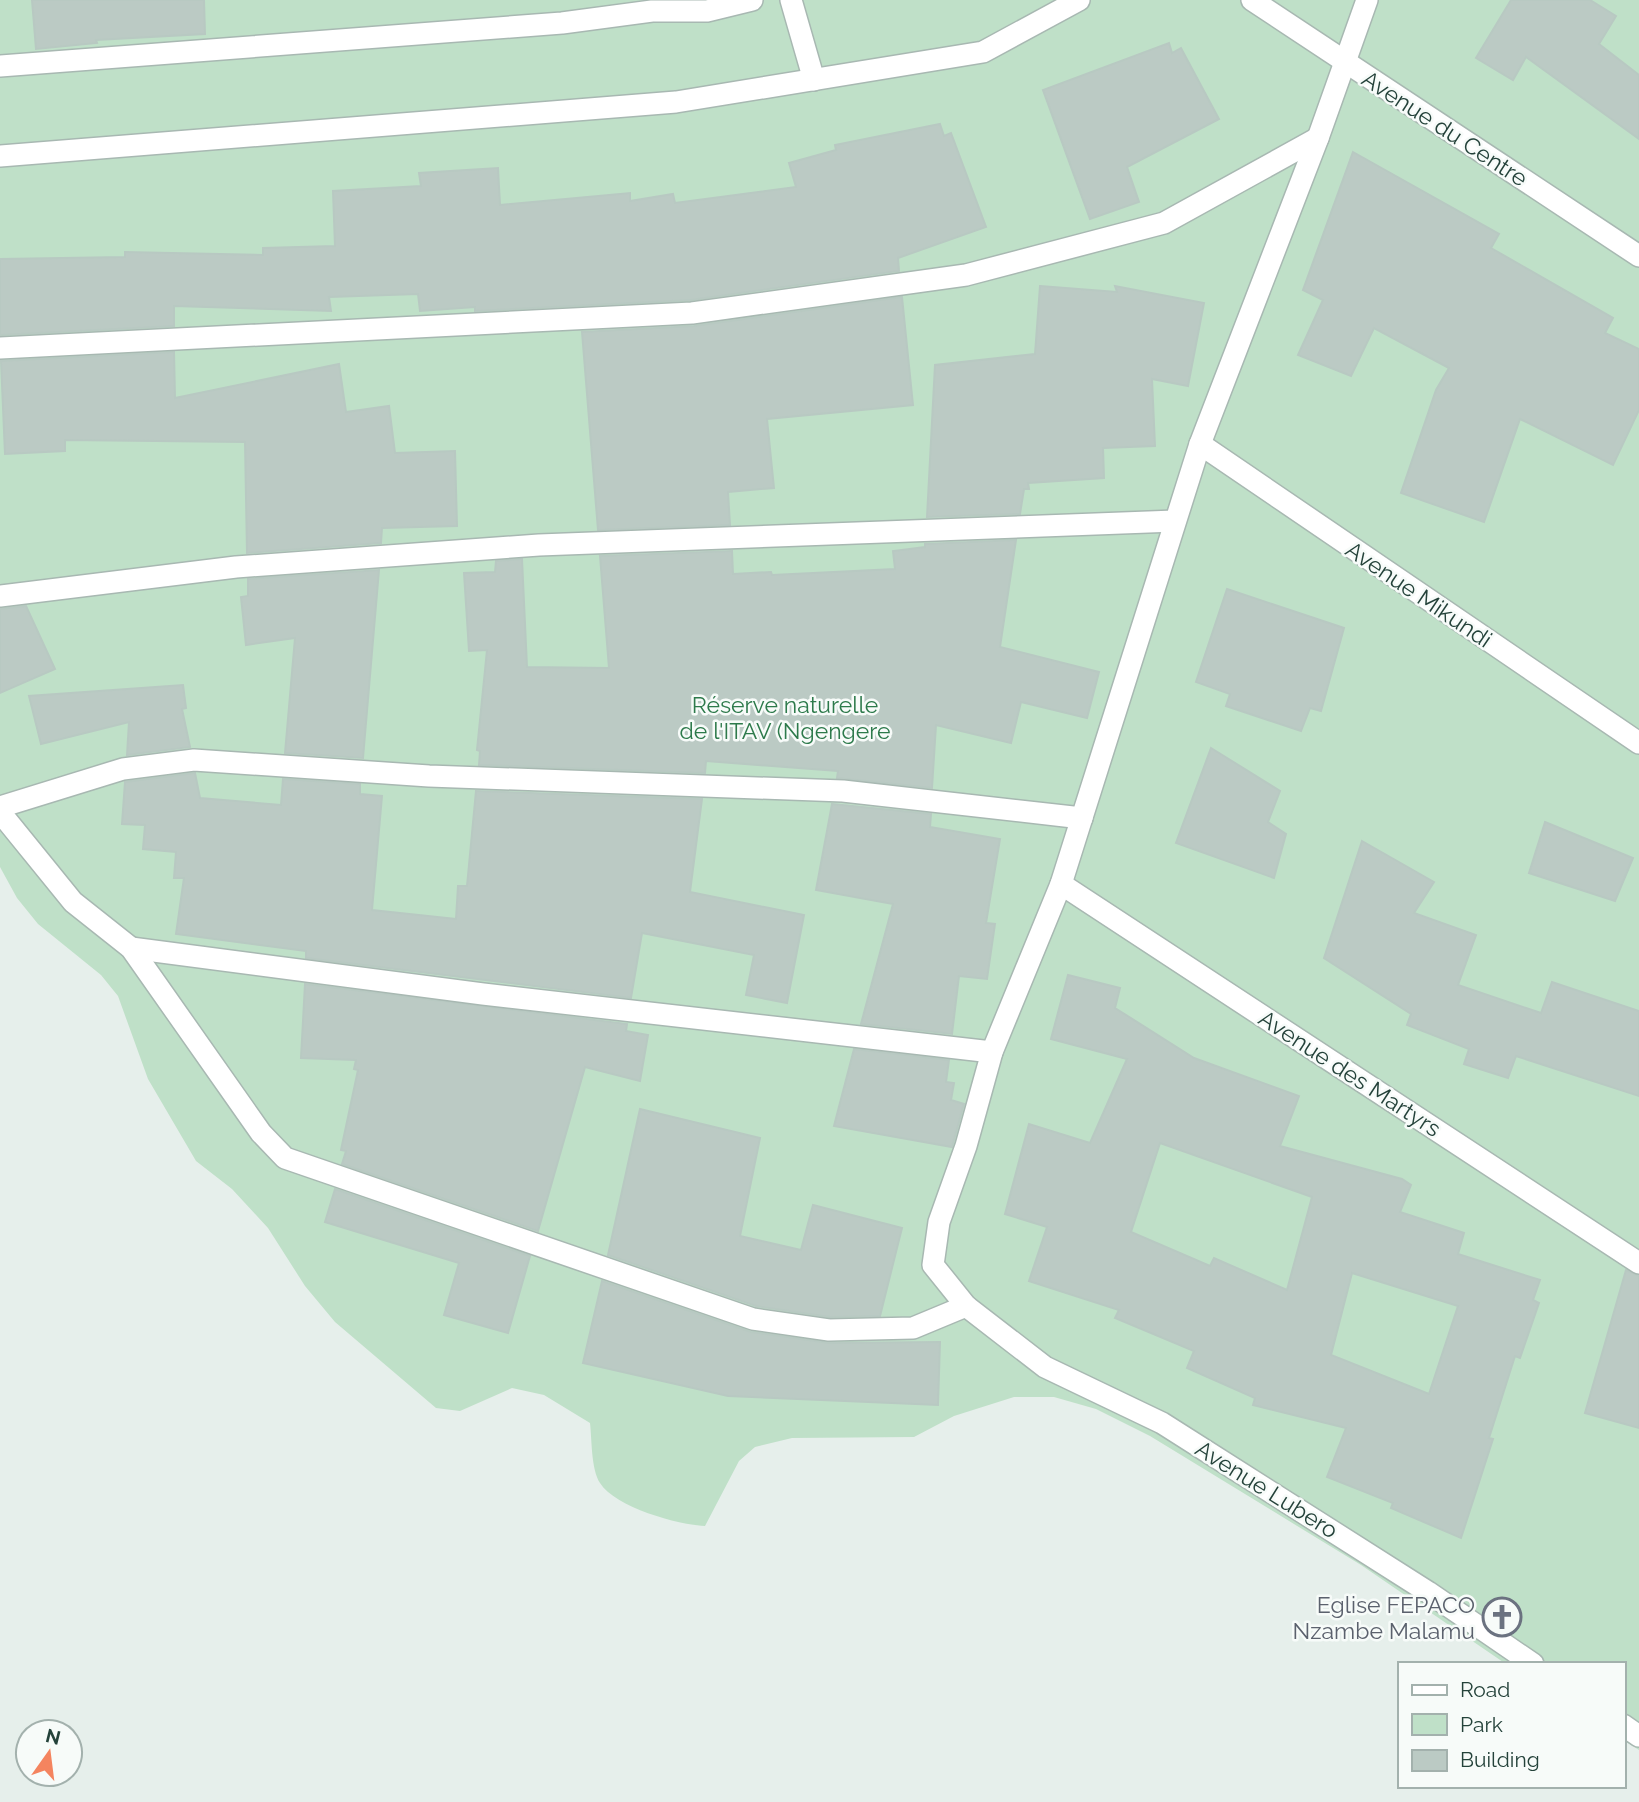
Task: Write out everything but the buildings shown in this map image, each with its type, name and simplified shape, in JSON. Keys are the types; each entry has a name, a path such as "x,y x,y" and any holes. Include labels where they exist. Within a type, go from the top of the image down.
{"street":[{"path":"0,66 562,23 652,11 707,11 752,0"},
{"path":"791,0 814,80"},
{"path":"0,156 676,103 984,52 1079,0"},
{"name":"Avenue du Centre","path":"1252,0 1639,256"},
{"name":"Avenue Lubero","path":"1367,0 1318,138 1200,444 1061,884 992,1052 966,1146 939,1222 933,1265 965,1306 1045,1367 1162,1423 1428,1592 1530,1662"},
{"path":"0,348 692,313 966,275 1164,223 1318,138"},
{"name":"Avenue Mikundi","path":"1200,444 1639,743"},
{"path":"0,596 236,568 525,546 1175,521"},
{"path":"0,807 123,769 194,760 429,776 843,791 1082,818"},
{"path":"0,812 73,902 131,948 261,1133 285,1158 752,1319 829,1330 913,1328 965,1306"},
{"name":"Avenue des Martyrs","path":"1061,884 1639,1263"},
{"path":"131,948 483,994 992,1052"}],"green space":[{"name":"Réserve naturelle de l'ITAV (Ngengere","path":"0,0 1639,0 1639,1750 1625,1741 1625,1662 1503,1662 1361,1565 1150,1436 1096,1409 1054,1397 1014,1397 954,1416 914,1437 792,1438 755,1447 739,1461 705,1526 648,1513 608,1492 600,1483 595,1470 590,1423 544,1395 512,1388 460,1411 436,1408 335,1322 305,1286 268,1228 232,1189 196,1161 148,1079 118,996 101,975 38,924 17,898 0,867"}],"place":[{"name":"Eglise FEPACO Nzambe Malamu","path":"1502,1617"}]}
